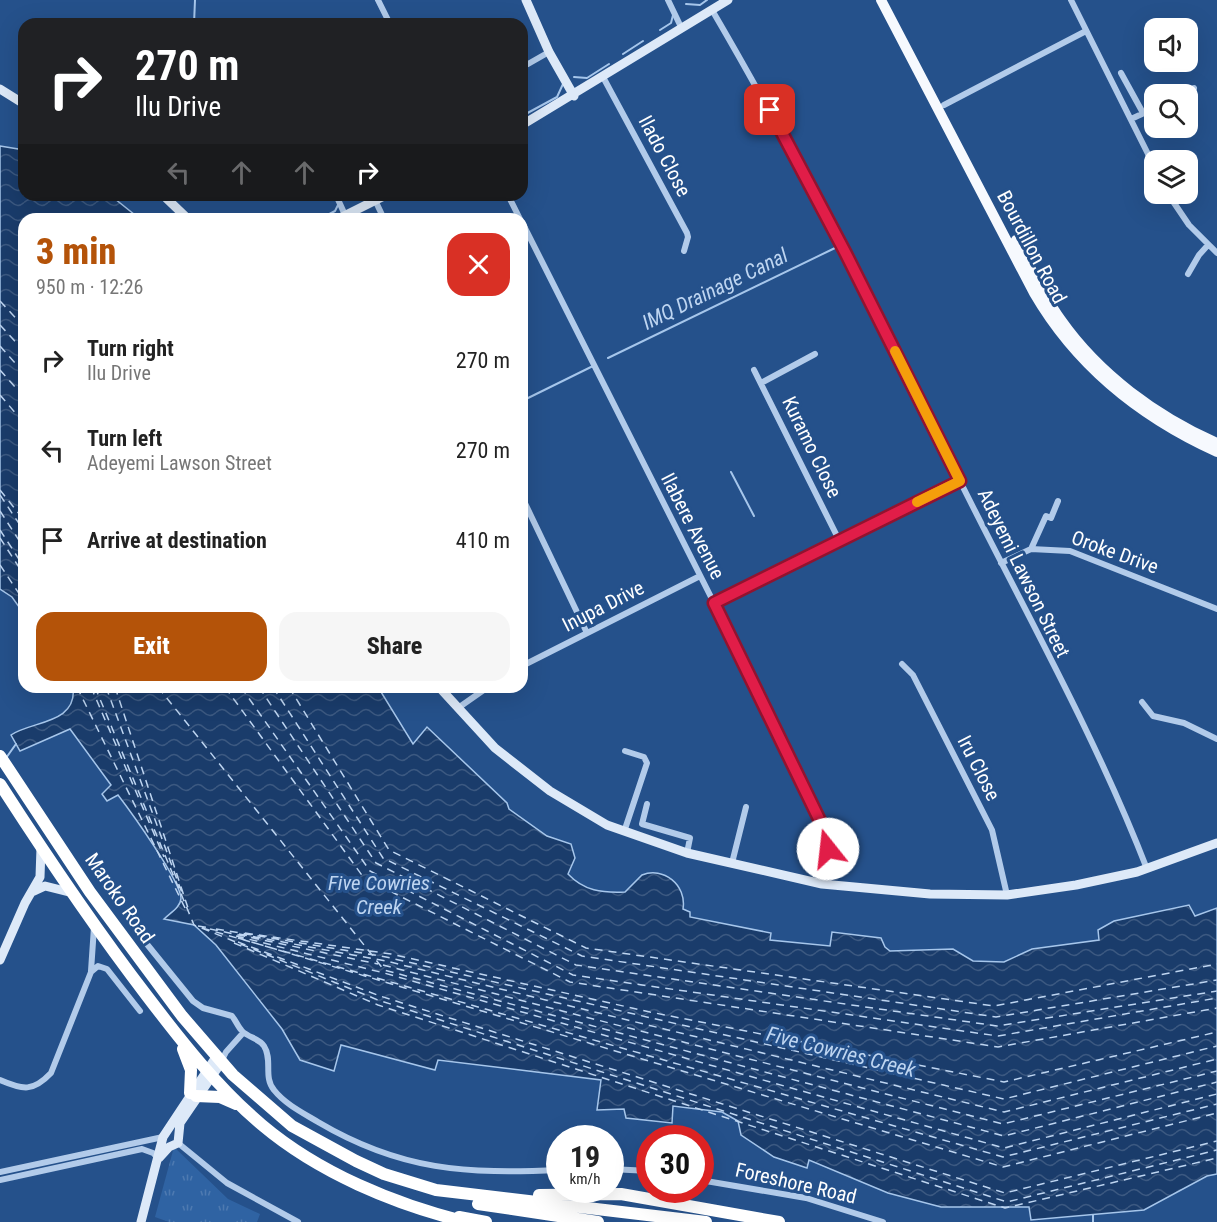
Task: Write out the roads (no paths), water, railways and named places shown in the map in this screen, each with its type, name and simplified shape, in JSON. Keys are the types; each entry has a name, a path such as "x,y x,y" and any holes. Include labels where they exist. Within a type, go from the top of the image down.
{"highway":[{"name":"Maroko Road","path":"0,756 109,919 221,1057 273,1112 310,1138 356,1161 411,1183"},
{"name":"Maroko Road","path":"0,783 69,892 94,927 176,1034 209,1073 244,1108"},
{"path":"176,1034 189,1062 193,1095 220,1097 244,1108 279,1138 326,1167 378,1193 466,1222"},
{"path":"411,1183 471,1196 706,1222"},
{"path":"411,1183 463,1202 598,1222"},
{"path":"471,1196 621,1194 779,1222"},
{"path":"431,1212 450,1222"},
{"path":"431,1212 486,1222"}],"main road":[{"name":"Bourdillon Road","path":"881,0 1031,285 1057,329 1091,369 1130,402 1168,427 1217,452"},
{"name":"Bourdillon Road","path":"890,0 1041,287 1069,331 1102,368 1132,393 1176,423 1217,443"}],"street":[{"path":"378,0 387,18"},
{"path":"525,0 549,52 574,96"},
{"path":"668,0 681,27"},
{"path":"528,122 574,96 681,27 728,0"},
{"path":"1071,0 1146,150"},
{"name":"Adeyemi Lawson Street","path":"712,10 759,90 840,242 1118,799 1147,869"},
{"path":"945,105 1086,31"},
{"path":"528,64 549,52"},
{"path":"1121,73 1143,113 1131,119"},
{"name":"Ilado Close","path":"603,77 687,233 684,251"},
{"path":"0,89 18,100"},
{"path":"169,201 182,213"},
{"path":"350,213 375,201 381,213"},
{"path":"1175,204 1189,225 1217,253"},
{"name":"Ilabere Avenue","path":"528,235 714,603 823,827 828,849 822,884"},
{"path":"1188,274 1208,245"},
{"path":"761,383 815,354"},
{"name":"Kuramo Close","path":"754,370 839,540"},
{"path":"714,603 960,481"},
{"path":"1031,549 1046,516 1051,518 1058,501"},
{"path":"528,510 587,633"},
{"name":"Oroke Drive","path":"1001,563 1031,549 1070,551 1217,609"},
{"name":"Inupa Drive","path":"528,663 700,576"},
{"name":"Iru Close","path":"902,664 913,675 986,816 992,830 1007,895"},
{"path":"444,693 495,748 550,791 590,816 624,832 687,853 822,884 930,894 1007,895 1076,885 1147,869 1217,843"},
{"path":"458,708 479,693"},
{"path":"1142,702 1153,716 1184,723 1217,739"},
{"path":"624,832 646,763 644,757 625,751"},
{"path":"647,804 642,824 690,838 687,853"},
{"path":"732,862 747,807"},
{"path":"0,960 42,871 41,848"},
{"path":"32,892 45,886 69,892"},
{"path":"0,1080 17,1087 28,1088 41,1084 51,1073 91,972 94,927"},
{"path":"146,943 193,1001 203,1008 232,1016 243,1033 264,1046 268,1078 280,1096 311,1118 358,1143 413,1162 457,1170 500,1173 546,1171"},
{"path":"91,972 98,966 107,969 140,1011"},
{"path":"141,1222 163,1137 221,1057 243,1033"},
{"path":"178,1143 180,1123 193,1095"},
{"path":"0,1172 163,1137"},
{"path":"159,1158 169,1147 178,1143"},
{"path":"178,1143 227,1184 298,1222"},
{"path":"0,1180 142,1149 159,1158"},
{"name":"Foreshore Road","path":"714,1182 807,1198 883,1222"}],"water":[{"path":"0,146 18,149 18,201 118,201 132,213 18,213 18,606 12,597 0,589"},
{"name":"Five Cowries Creek","path":"73,693 382,693 413,744 427,727 507,803 509,809 547,836 571,844 575,858 568,874 580,884 594,890 625,892 642,875 658,873 665,875 677,885 683,900 683,909 690,912 690,917 771,933 770,940 830,946 832,932 881,938 885,947 890,951 953,949 973,961 1004,962 1032,949 1099,940 1098,930 1114,921 1189,905 1195,916 1217,908 1217,1174 1207,1176 1144,1210 1031,1220 1029,1207 941,1207 888,1193 809,1160 807,1168 774,1157 741,1135 738,1121 722,1112 673,1106 672,1123 626,1118 624,1109 597,1110 601,1080 438,1060 435,1070 341,1045 334,1071 300,1060 282,1029 216,945 194,925 164,919 181,901 179,889 154,846 118,795 107,801 102,794 111,785 70,729 20,751 11,735 61,715 73,699"}],"waterway":[{"path":"194,18 195,0"},
{"path":"686,4 700,5 707,0"},
{"path":"660,30 671,23 673,15"},
{"path":"623,54 643,41"},
{"path":"574,77 587,78 609,64"},
{"path":"528,113 557,97 563,84"},
{"path":"331,213 339,203"},
{"name":"IMQ Drainage Canal","path":"608,358 835,248"},
{"name":"IMQ Drainage Canal","path":"528,398 593,366"},
{"path":"731,472 754,516"},
{"path":"6,758 16,744"},
{"path":"1093,1215 1093,1222"}]}
